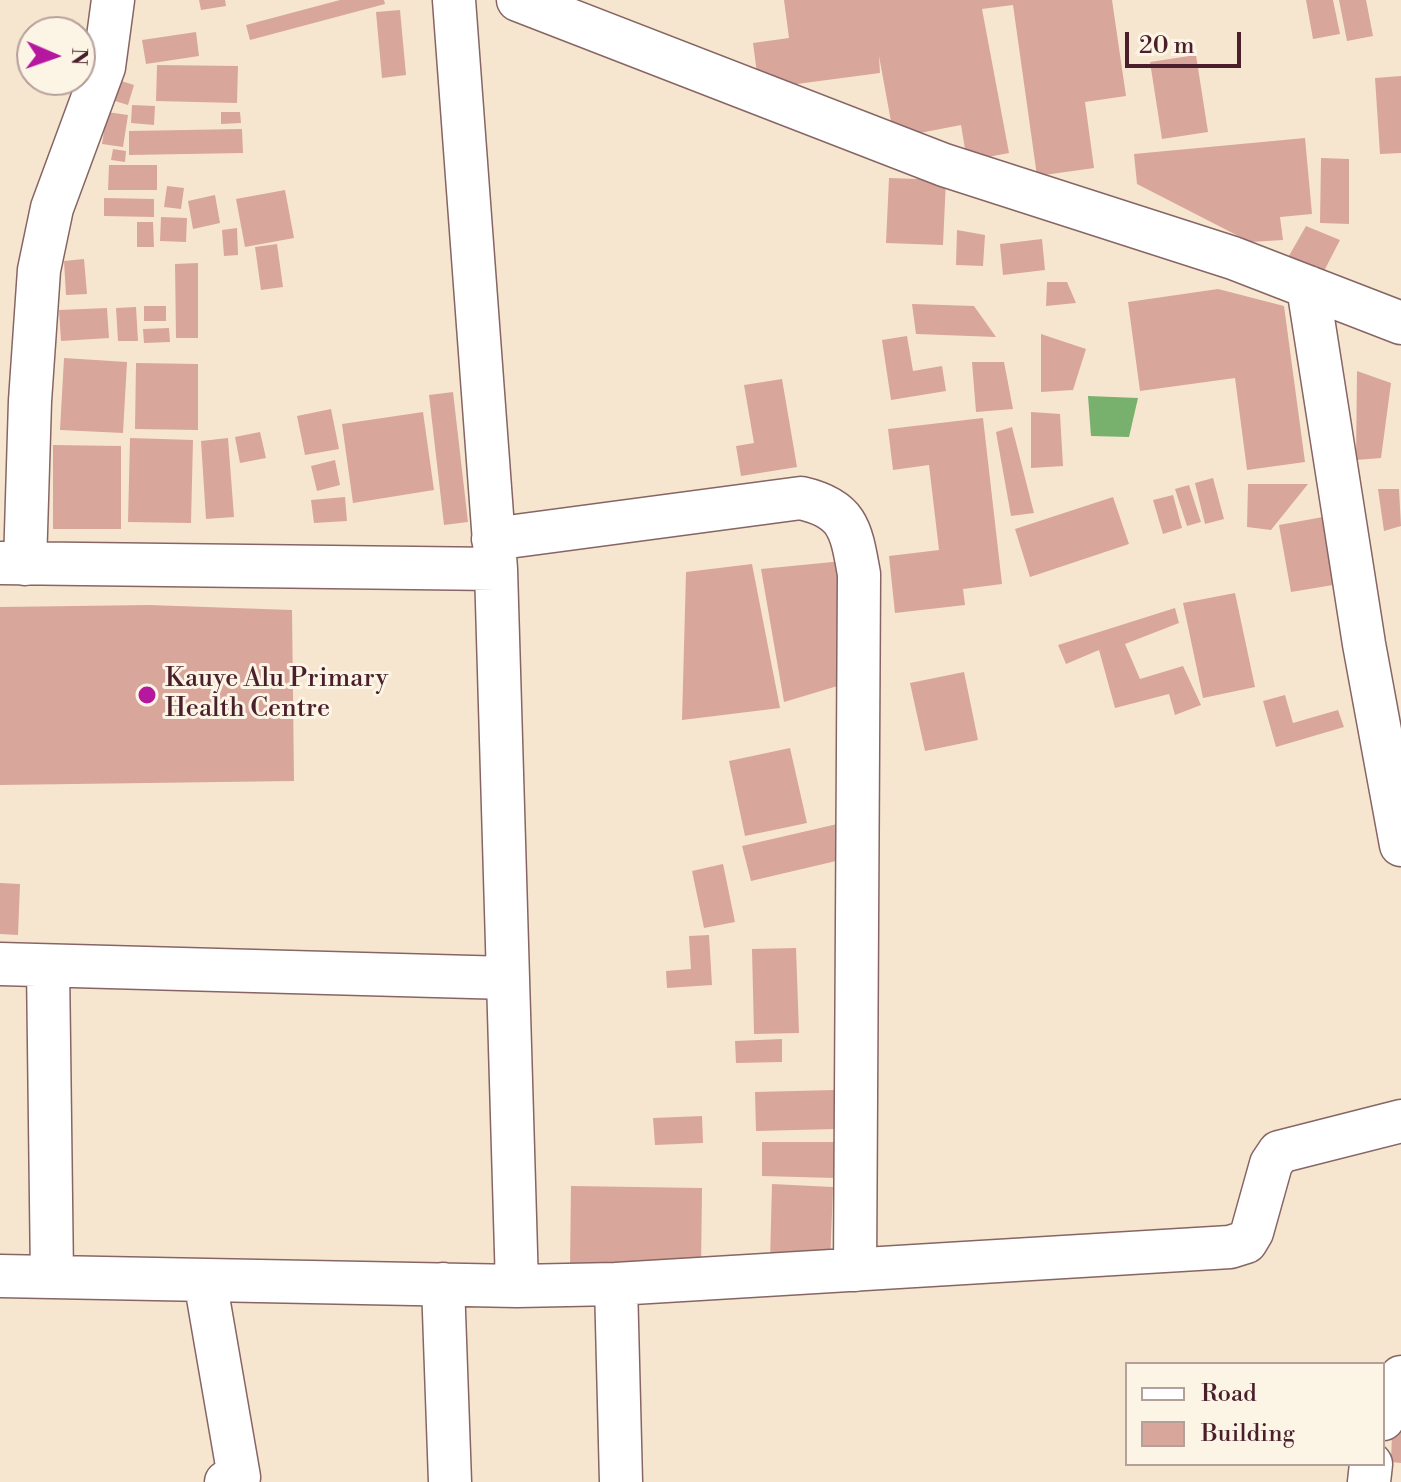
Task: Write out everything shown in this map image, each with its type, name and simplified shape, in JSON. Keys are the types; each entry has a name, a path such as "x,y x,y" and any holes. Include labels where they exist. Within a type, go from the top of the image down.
{"street":[{"path":"113,0 104,67 52,208 39,270 30,401 13,564 494,554 801,498 829,505 851,533 859,574 855,1270"},
{"path":"454,0 494,554 517,1286"},
{"path":"518,0 944,165 1233,258 1401,323"},
{"path":"1308,287 1364,644 1401,845"},
{"path":"0,964 508,978"},
{"path":"48,966 52,1277"},
{"path":"0,1276 517,1286 616,1284 1230,1247 1246,1242 1252,1232 1271,1164 1279,1152 1401,1121"},
{"path":"205,1280 239,1477 226,1482"},
{"path":"443,1284 450,1482"},
{"path":"616,1284 621,1482"},
{"path":"1385,1414 1401,1377"}],"green space":[{"path":"1088,396 1138,398 1129,437 1091,436"}],"building":[{"path":"199,0 225,0 226,6 201,10"},
{"path":"340,0 384,0 385,4 250,40 246,25"},
{"path":"784,0 1112,0 1126,96 1085,102 1094,168 1037,176 1013,5 982,9 1009,153 967,161 961,125 894,138 879,56 880,73 759,89 753,43 789,38"},
{"path":"1306,0 1333,0 1340,34 1313,39"},
{"path":"1339,0 1366,0 1373,36 1347,41"},
{"path":"400,10 406,75 382,78 376,12"},
{"path":"196,32 199,56 146,64 142,40"},
{"path":"1196,55 1208,132 1162,139 1150,62"},
{"path":"157,65 238,66 237,103 156,101"},
{"path":"1401,76 1401,153 1380,154 1375,78"},
{"path":"112,78 134,85 128,105 105,98"},
{"path":"132,105 155,106 154,125 131,123"},
{"path":"107,112 128,115 123,147 102,144"},
{"path":"221,112 240,112 241,123 221,124"},
{"path":"242,129 243,153 129,155 129,131"},
{"path":"1305,138 1312,214 1280,217 1283,240 1250,242 1137,184 1134,154"},
{"path":"113,149 126,151 125,162 111,160"},
{"path":"1321,158 1349,159 1349,224 1320,223"},
{"path":"109,165 157,165 157,190 108,190"},
{"path":"889,178 946,180 943,245 886,243"},
{"path":"167,186 184,188 181,209 164,207"},
{"path":"285,190 294,238 245,247 236,199"},
{"path":"215,195 220,223 193,229 188,201"},
{"path":"104,198 154,199 154,217 104,216"},
{"path":"161,217 187,218 186,242 160,241"},
{"path":"137,222 153,222 154,247 137,247"},
{"path":"1306,226 1340,240 1322,275 1286,261"},
{"path":"237,228 238,255 224,256 222,230"},
{"path":"957,230 985,235 983,266 956,265"},
{"path":"1042,239 1045,270 1003,275 1000,244"},
{"path":"277,244 283,287 261,290 255,247"},
{"path":"84,259 87,294 66,295 64,261"},
{"path":"198,263 198,338 176,338 175,264"},
{"path":"1047,282 1067,282 1076,303 1046,306"},
{"path":"1218,289 1284,306 1305,462 1247,470 1235,378 1140,391 1128,302"},
{"path":"912,304 974,306 996,337 916,334"},
{"path":"144,306 166,306 166,321 144,321"},
{"path":"136,307 138,341 118,341 116,308"},
{"path":"107,308 109,338 61,341 59,310"},
{"path":"169,328 170,342 144,343 143,329"},
{"path":"1041,334 1086,349 1073,390 1041,392"},
{"path":"907,336 913,371 942,366 946,391 891,400 882,340"},
{"path":"64,358 127,362 123,433 60,430"},
{"path":"972,362 1004,362 1013,409 976,412"},
{"path":"136,363 198,364 198,430 135,429"},
{"path":"1357,371 1391,383 1381,458 1356,460"},
{"path":"782,379 797,467 741,476 736,446 754,443 744,385"},
{"path":"453,392 468,522 444,525 429,395"},
{"path":"331,409 339,449 305,455 297,416"},
{"path":"423,412 434,490 353,503 342,424"},
{"path":"1031,412 1060,414 1063,466 1031,468"},
{"path":"983,418 1002,584 963,589 965,605 895,613 889,556 939,550 929,465 893,470 888,429"},
{"path":"1012,427 1034,513 1011,516 996,432"},
{"path":"260,432 266,458 240,463 235,437"},
{"path":"130,438 193,440 191,523 128,522"},
{"path":"228,438 234,517 206,519 201,441"},
{"path":"53,445 121,446 121,529 53,529"},
{"path":"335,460 340,485 317,491 311,466"},
{"path":"1213,478 1224,519 1205,524 1195,483"},
{"path":"1248,484 1308,484 1271,530 1247,527"},
{"path":"1189,485 1201,522 1187,526 1175,489"},
{"path":"1378,489 1399,489 1401,526 1384,531"},
{"path":"1173,495 1182,528 1163,534 1153,500"},
{"path":"345,497 347,521 314,523 311,500"},
{"path":"1113,497 1129,544 1030,577 1015,529"},
{"path":"1334,515 1345,583 1291,592 1279,525"},
{"path":"853,560 851,682 784,702 761,569"},
{"path":"752,564 780,708 682,720 686,572"},
{"path":"1235,593 1255,687 1203,698 1183,603"},
{"name":"Kauye Alu Primary Health Centre","path":"149,605 292,610 294,781 0,785 0,607"},
{"path":"1175,608 1179,623 1125,644 1140,679 1183,666 1201,705 1175,715 1169,694 1115,708 1099,650 1066,664 1058,645"},
{"path":"964,672 978,740 925,751 910,683"},
{"path":"1285,695 1293,723 1338,710 1344,727 1276,747 1263,701"},
{"path":"790,748 807,823 745,836 729,761"},
{"path":"846,822 853,857 751,881 742,846"},
{"path":"723,864 735,922 704,928 692,871"},
{"path":"0,883 20,884 18,935 0,934"},
{"path":"709,935 712,985 667,988 666,971 691,969 689,936"},
{"path":"796,948 799,1033 754,1034 752,949"},
{"path":"782,1039 782,1062 736,1063 735,1041"},
{"path":"835,1090 836,1129 756,1131 755,1092"},
{"path":"702,1116 703,1143 655,1145 653,1118"},
{"path":"762,1142 834,1142 835,1178 762,1176"},
{"path":"772,1184 833,1187 830,1265 770,1262"},
{"path":"571,1186 702,1188 701,1269 570,1268"},
{"path":"1392,1432 1401,1433 1401,1463 1391,1462"}],"place":[{"name":"Kauye Alu Primary Health Centre","path":"147,695"}]}
